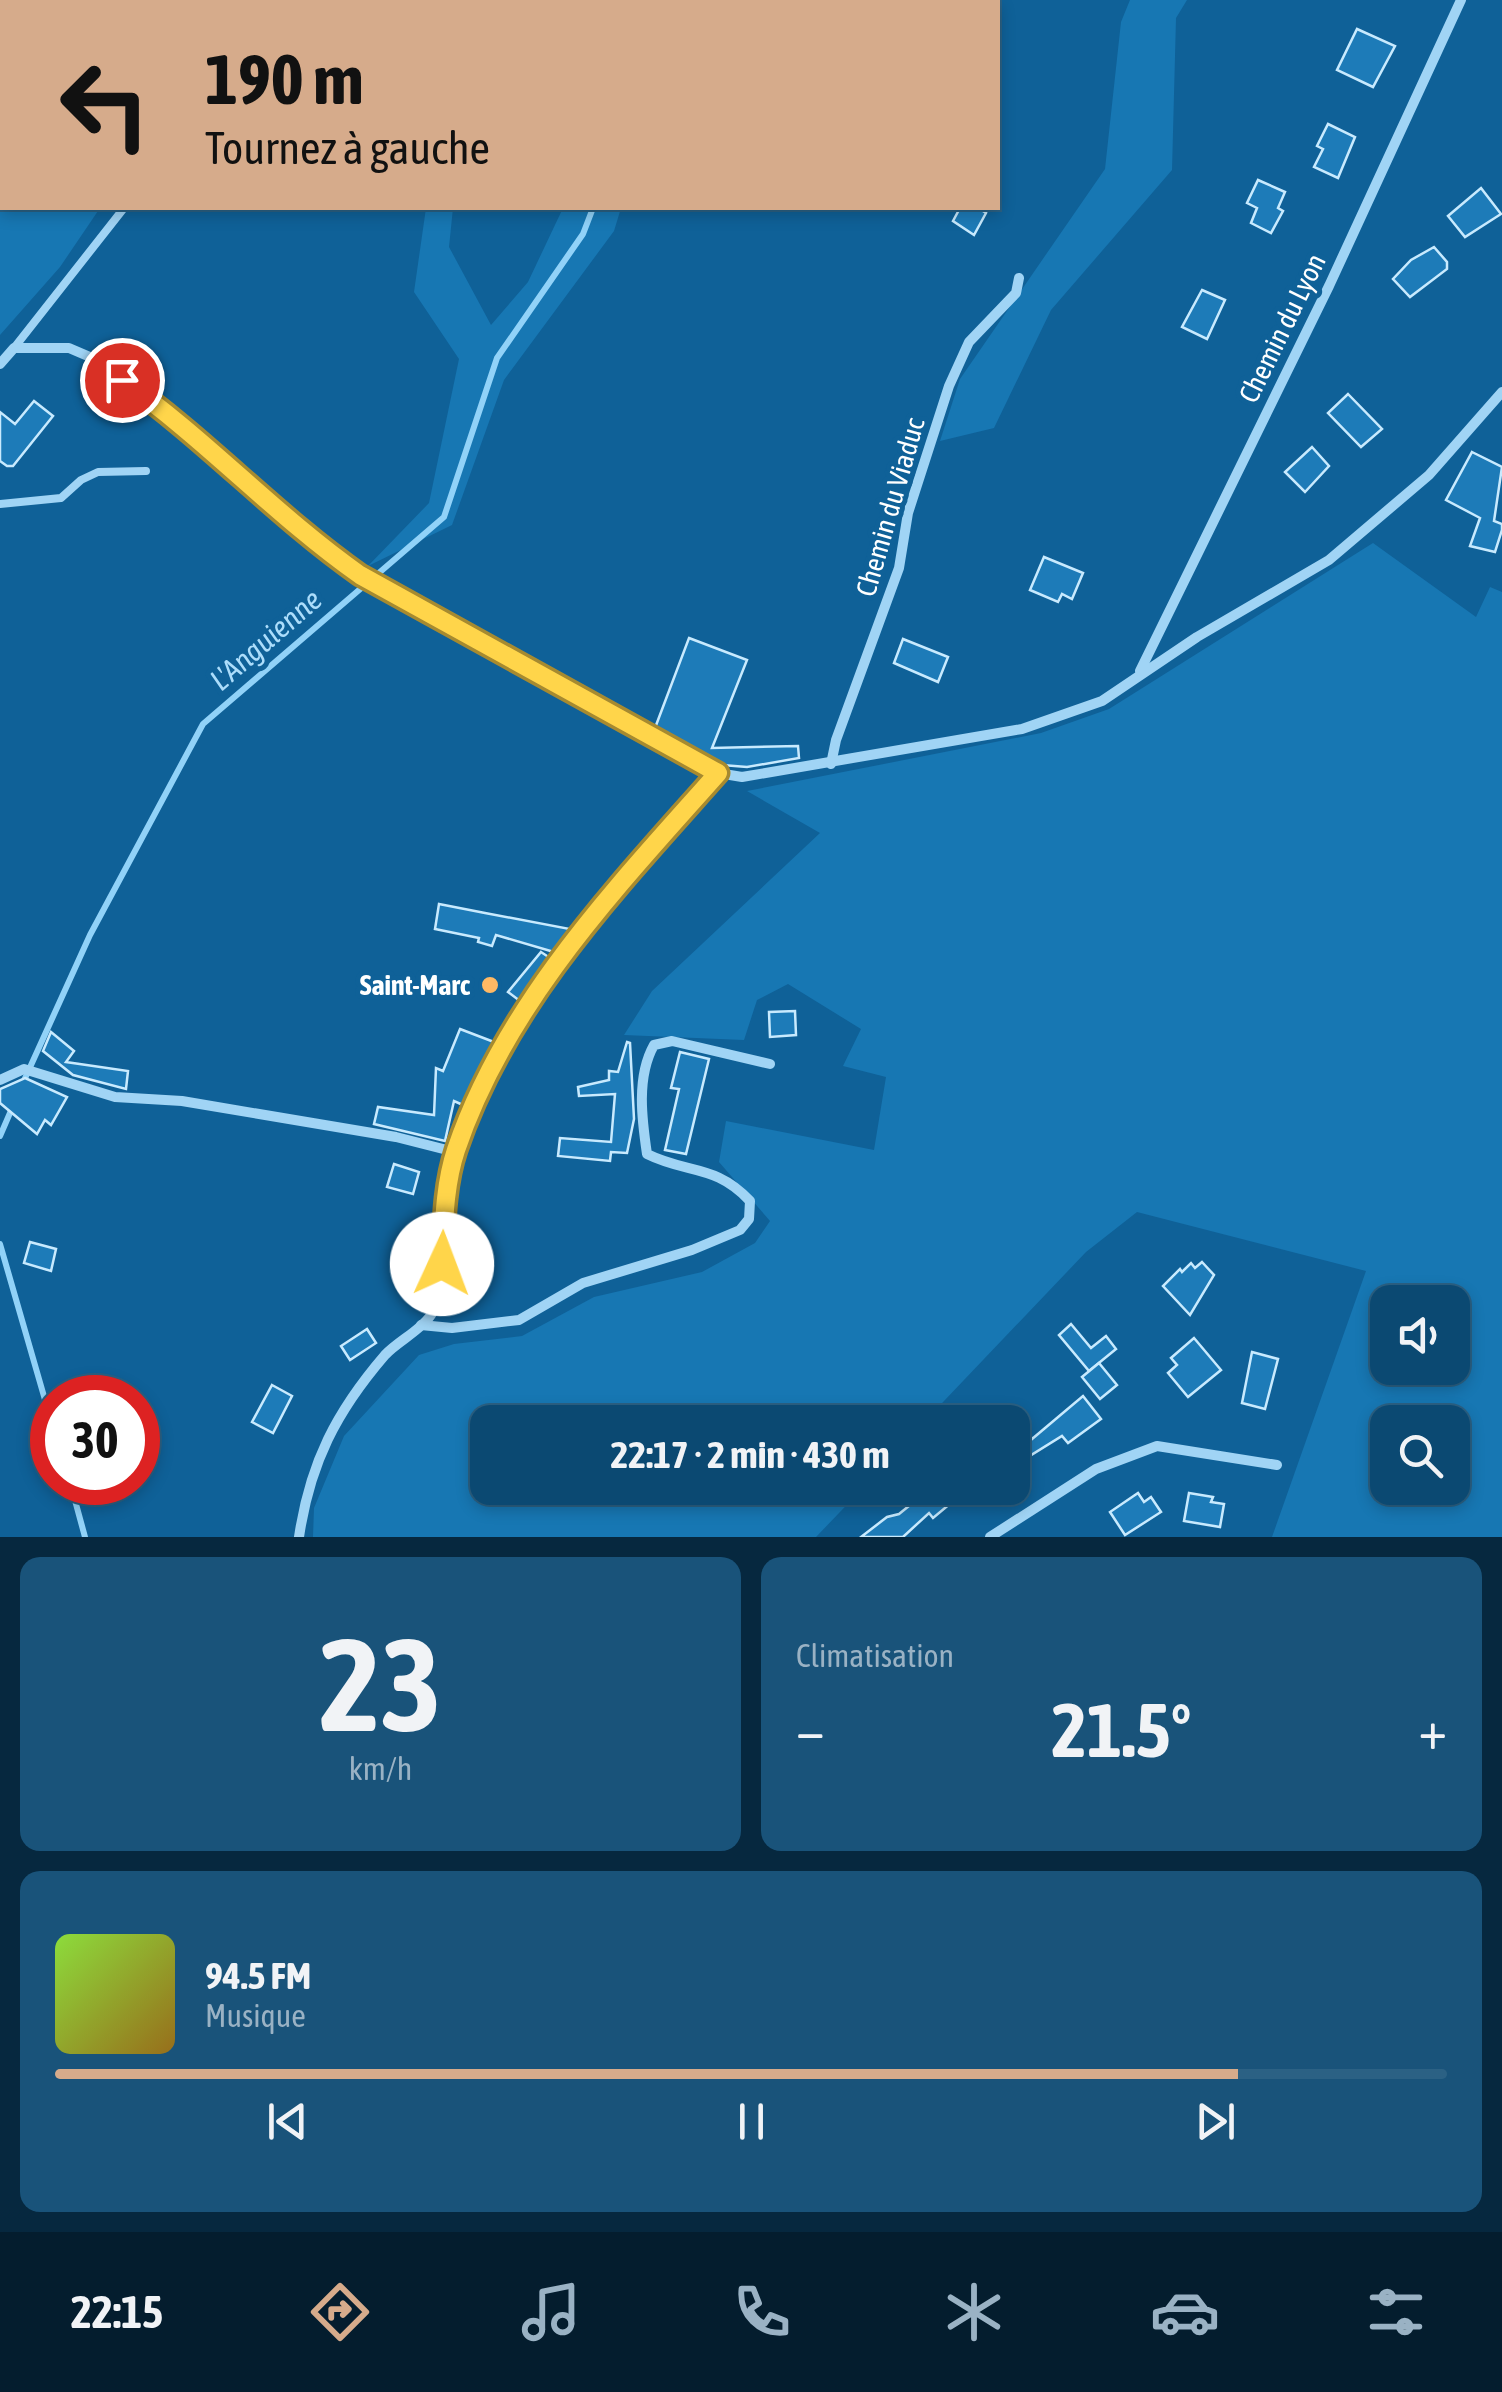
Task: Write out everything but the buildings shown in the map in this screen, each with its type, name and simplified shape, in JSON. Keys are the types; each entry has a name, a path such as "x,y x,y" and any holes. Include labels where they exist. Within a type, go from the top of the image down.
{"street":[{"name":"Chemin du Lyon","path":"1138,674 1329,286 1461,0"},
{"name":"Chemin du Viaduc","path":"831,764 899,568 908,513 949,386 969,342 1016,293 1019,278"},
{"path":"0,364 14,348 69,348 90,357 154,402 309,540 360,575 718,773 742,778 1050,721 1102,701 1138,674 1329,560 1429,475 1502,392"},
{"path":"299,1537 306,1490 328,1432 387,1353 430,1317 440,1294 444,1203 455,1152 480,1091 573,938 718,773"},
{"path":"420,1325 452,1328 519,1320 583,1283 692,1250 740,1230 749,1219 750,1201 734,1184 716,1173 647,1154 641,1116 647,1057 654,1046 672,1042 770,1064"},
{"path":"0,1080 30,1070 115,1097 182,1101 396,1137 455,1152"},
{"path":"990,1537 1096,1470 1157,1446 1277,1465"}],"lane":[{"path":"14,348 122,210"},
{"path":"0,504 61,498 81,480 98,472 146,471"}],"shaded area":[{"path":"1130,0 1187,0 1176,18 1172,170 1051,310 994,428 940,441 960,379 1105,169 1121,22"},
{"path":"0,210 99,210 60,267 0,335"},
{"path":"426,210 453,210 449,247 491,325 528,282 562,210 620,210 614,231 504,380 452,525 368,566 429,503 459,359 414,292"},
{"path":"1373,543 1476,617 1490,587 1502,592 1502,1537 1272,1537 1366,1271 1137,1212 1086,1252 940,1405 470,1405 470,1505 847,1505 816,1537 313,1537 314,1508 344,1436 419,1355 454,1344 522,1336 594,1297 702,1272 755,1243 770,1221 719,1162 726,1121 874,1150 886,1077 843,1066 861,1029 788,984 757,1000 744,1040 624,1035 652,991 820,833 747,791 1041,733 1109,709"}],"waterway":[{"name":"L'Anguienne","path":"22,1085 90,935 203,724 444,517 497,358 583,234 592,210"},
{"name":"L'Anguienne","path":"0,1136 13,1106"},
{"name":"L'Anguienne","path":"0,1244 38,1375"},
{"name":"L'Anguienne","path":"76,1505 85,1537"}],"place":[{"name":"Saint-Marc","path":"490,985"}],"route":[{"path":"122,380 154,402 309,540 360,575 718,773 573,938 510,1037 480,1091 455,1152 444,1203 442,1264"}]}
